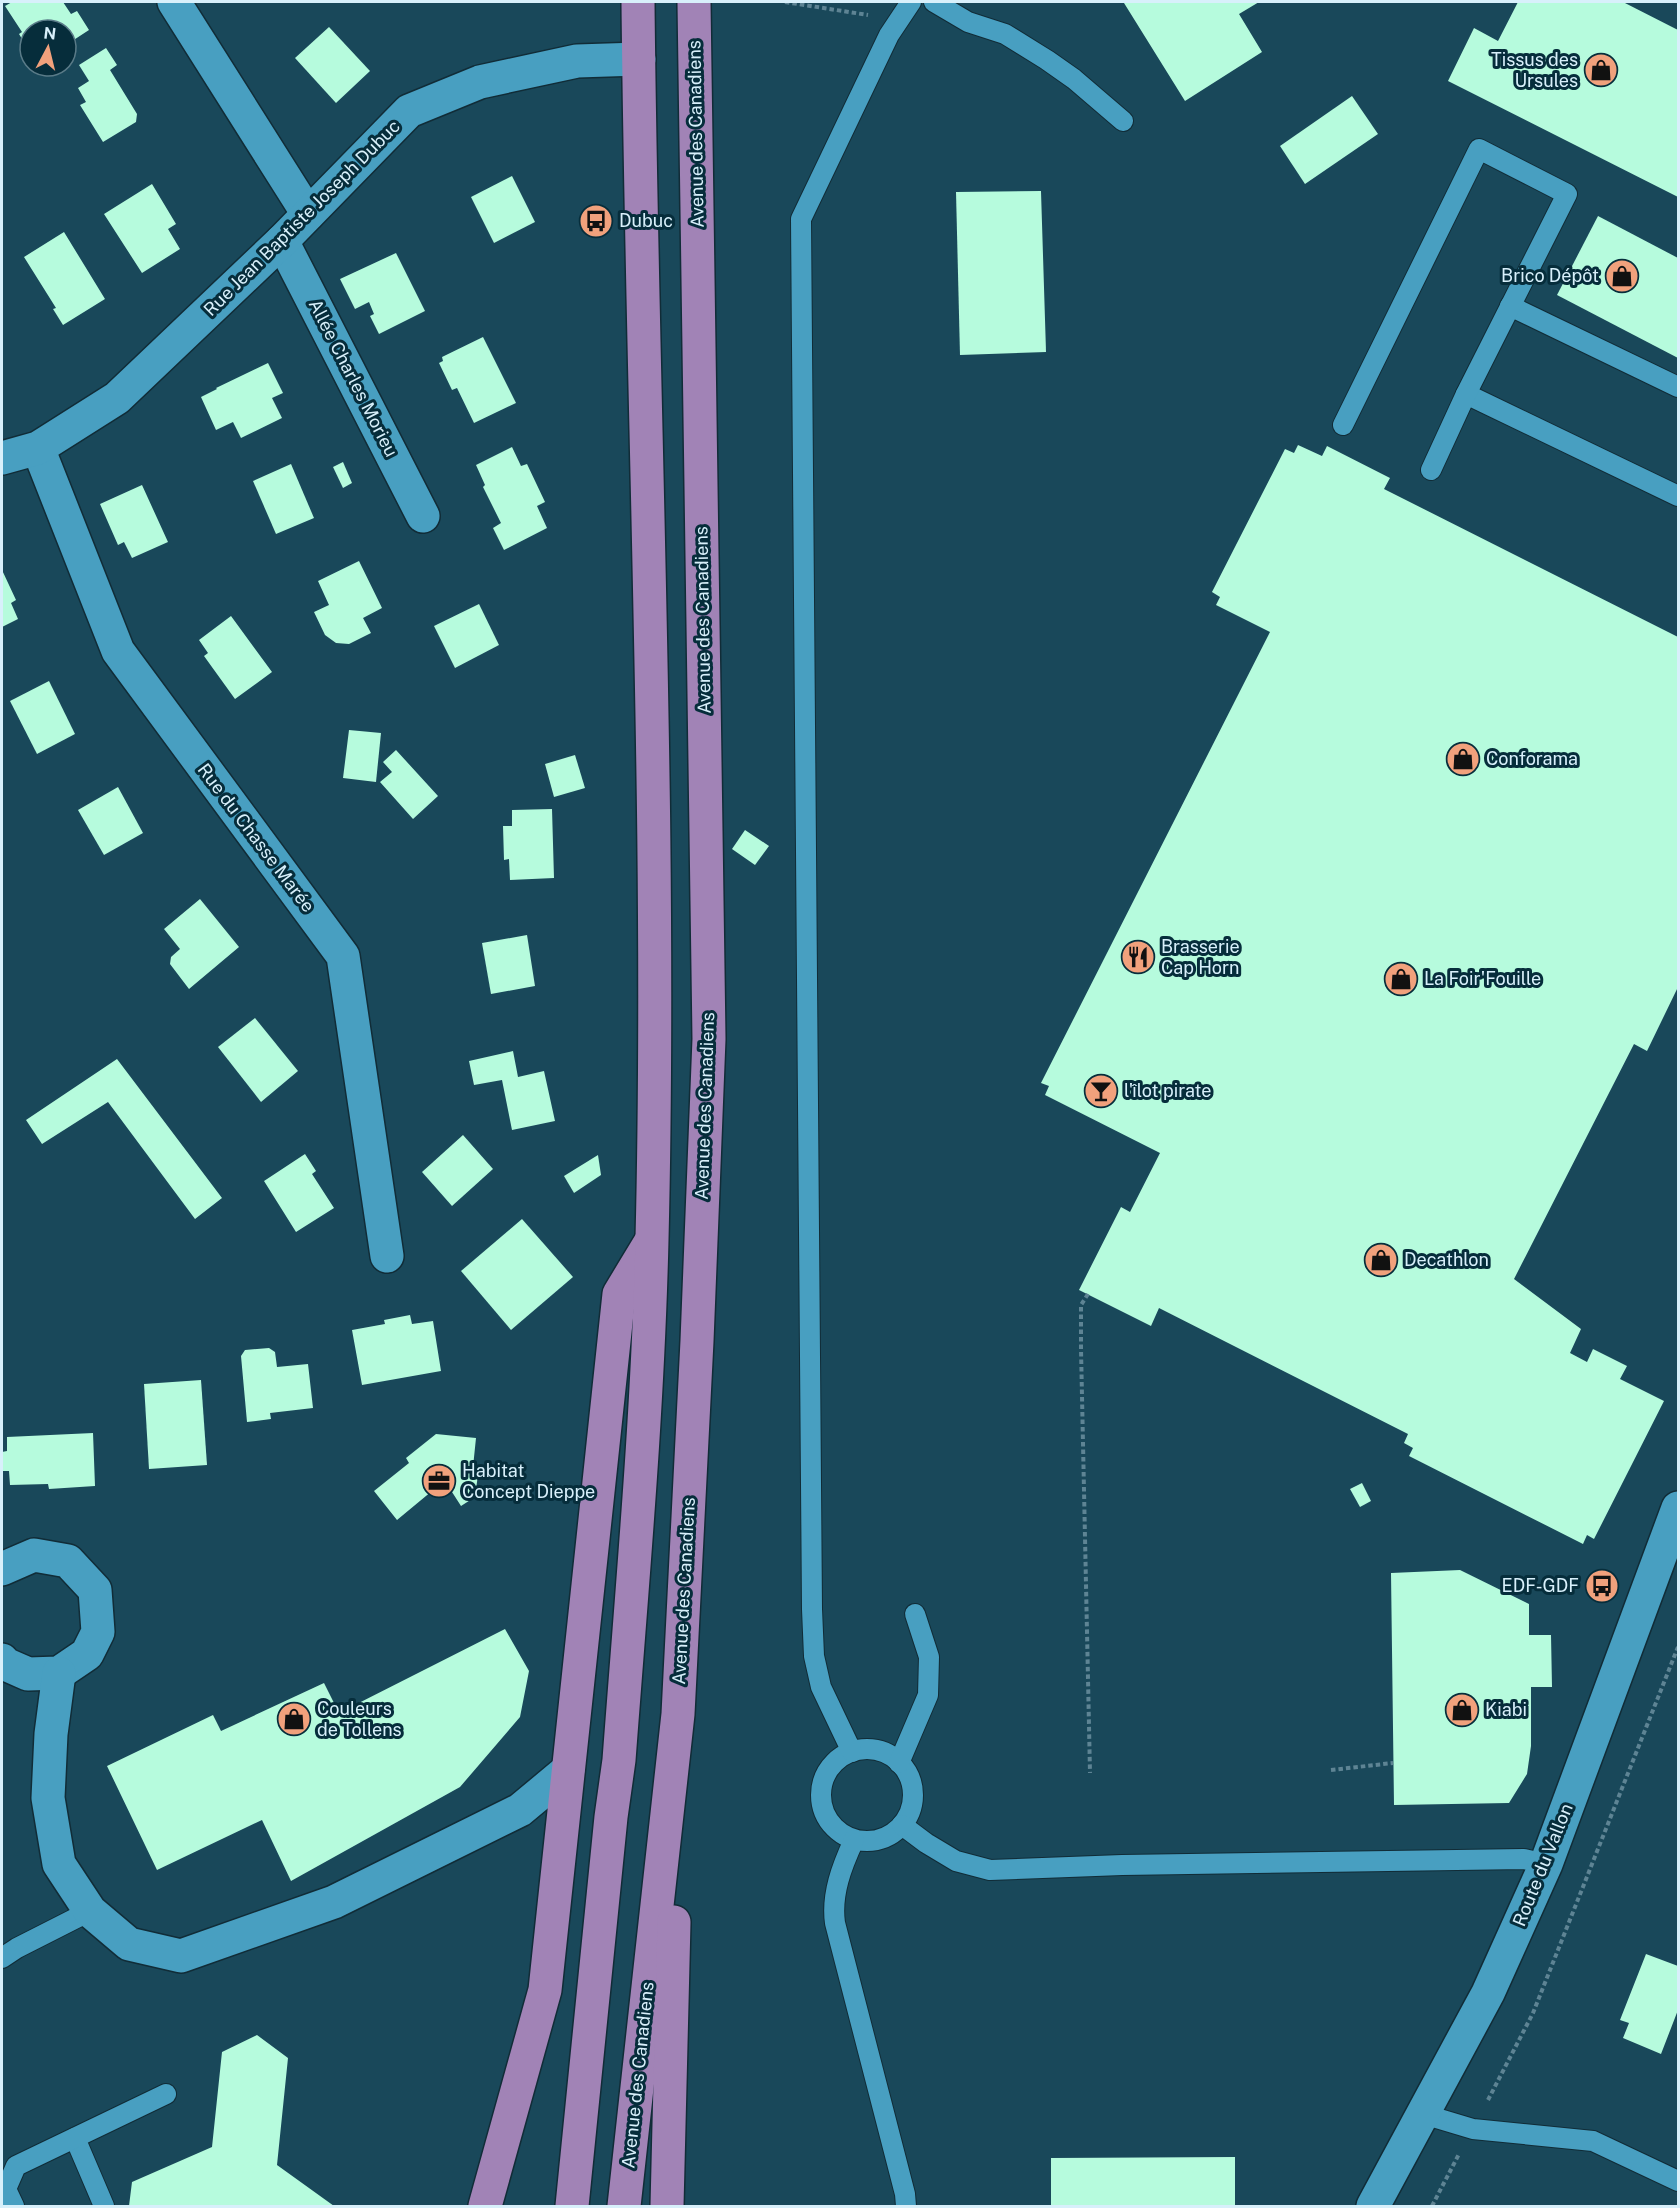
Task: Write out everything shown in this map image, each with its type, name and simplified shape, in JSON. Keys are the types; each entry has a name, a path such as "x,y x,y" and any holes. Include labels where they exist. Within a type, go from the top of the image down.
{"main road":[{"path":"572,2201 611,1817 619,1760 646,1389 652,1239 655,863 638,2"},
{"name":"Avenue des Canadiens","path":"624,2206 678,1714 697,1341 709,1039 694,2"},
{"path":"485,2206 545,1990 619,1294 652,1239"},
{"path":"667,2206 678,1714"}],"street":[{"path":"174,2 308,214"},
{"name":"Rue Jean Baptiste Joseph Dubuc","path":"2,458 38,448 117,398 282,241 409,111 491,79 577,61 639,59"},
{"name":"Allée Charles Morieu","path":"282,241 423,516"},
{"name":"Rue du Chasse Marée","path":"38,448 118,651 343,956 387,1256"},
{"name":"Route du Vallon","path":"1373,2206 1454,2061 1488,1993 1546,1864 1678,1508"},
{"path":"2,1569 34,1555 68,1561 95,1590 98,1632 87,1654 59,1672 28,1674 3,1665"},
{"path":"59,1672 51,1734 48,1798 60,1864 90,1911 129,1944 181,1956 334,1902 520,1810 568,1770"}],"lane":[{"path":"852,1752 821,1687 814,1656 812,1609 801,219 889,35 911,2"},
{"path":"934,2 968,22 1005,34 1047,60 1074,79 1123,121"},
{"path":"1343,425 1479,150 1567,194 1466,394 1431,470"},
{"path":"1510,306 1678,387"},
{"path":"1466,394 1678,496"},
{"path":"899,1763 928,1695 929,1657 915,1614"},
{"path":"859,1750 873,1750 887,1754 899,1763 909,1776 913,1793 911,1810 902,1825 892,1834 880,1840 867,1841 854,1840 837,1830 822,1806 822,1787 829,1770 843,1756 859,1750"},
{"path":"902,1825 956,1861 990,1870 1122,1865 1524,1859 1546,1864"},
{"path":"854,1840 844,1864 833,1905 835,1923 905,2194 906,2206"},
{"path":"2,1958 90,1911"},
{"path":"14,2206 6,2189 16,2166 166,2094"},
{"path":"1423,2114 1473,2129 1593,2141 1678,2181"},
{"path":"75,2138 104,2206"}],"path":[{"path":"785,2 899,20"},
{"path":"1088,1294 1081,1305 1081,1349 1090,1773"},
{"path":"1432,2206 1533,2013 1678,1647"},
{"path":"1331,1770 1393,1763"}],"building":[{"path":"12,2 63,2 71,14 77,11 89,30 78,37 78,18 18,18 18,26 5,6"},
{"path":"1259,2 1239,14 1262,52 1185,101 1124,3"},
{"path":"1518,2 1623,2 1678,30 1678,197 1448,81 1474,28 1498,41"},
{"path":"329,27 370,71 336,103 295,58"},
{"path":"106,48 117,65 110,70 137,114 136,122 103,142 80,105 86,102 78,88 89,81 79,65"},
{"path":"1352,96 1378,134 1305,184 1280,146"},
{"path":"512,176 535,222 494,243 471,197"},
{"path":"152,184 176,224 168,229 180,249 142,273 104,214"},
{"path":"1041,191 1046,352 960,355 956,192"},
{"name":"Brico Dépôt","path":"1598,216 1678,258 1678,358 1557,295"},
{"path":"64,232 105,299 63,325 53,309 56,308 24,257"},
{"path":"396,253 425,311 379,334 370,316 374,314 369,302 355,309 340,279"},
{"path":"483,337 516,403 474,423 457,388 452,390 439,363 443,361 442,357"},
{"path":"268,363 283,393 272,398 282,418 241,438 233,422 216,430 201,397"},
{"path":"1298,445 1322,456 1327,446 1390,478 1384,489 1678,637 1678,987 1647,1051 1634,1044 1514,1279 1581,1329 1570,1353 1587,1362 1593,1349 1627,1366 1620,1379 1664,1401 1594,1539 1587,1535 1583,1544 1409,1456 1413,1448 1404,1443 1408,1434 1159,1308 1151,1326 1079,1290 1121,1207 1130,1212 1160,1153 1045,1095 1049,1086 1041,1083 1270,632 1216,605 1220,597 1212,592 1285,449 1294,453"},
{"path":"512,447 521,466 527,464 545,502 537,506 547,528 504,550 493,528 501,523 483,487 485,485 476,465"},
{"path":"343,462 352,483 343,488 333,467"},
{"path":"291,464 314,518 276,534 253,481"},
{"path":"142,485 168,542 132,558 124,542 118,545 100,504"},
{"path":"359,561 382,608 363,618 371,633 349,644 336,643 325,635 314,612 329,605 318,581"},
{"path":"2,570 16,600 11,603 18,619 2,627"},
{"path":"479,604 499,645 455,668 434,626"},
{"path":"231,616 272,672 235,699 204,656 208,653 199,640"},
{"path":"49,681 75,734 37,754 10,701"},
{"path":"349,730 381,733 376,782 343,778"},
{"path":"396,750 438,796 413,819 380,782 392,772 383,762"},
{"path":"575,755 585,788 554,797 545,764"},
{"path":"118,787 143,833 104,855 78,810"},
{"path":"552,809 554,878 510,880 509,859 504,860 503,826 512,826 512,810"},
{"path":"745,830 769,846 755,865 732,849"},
{"path":"200,899 239,947 189,989 170,964 171,957 180,949 164,929"},
{"path":"527,935 535,986 491,994 482,943"},
{"path":"255,1018 298,1071 261,1102 218,1047"},
{"path":"513,1051 518,1077 544,1071 555,1121 512,1130 502,1080 474,1085 469,1061"},
{"path":"117,1059 222,1198 195,1219 108,1102 42,1144 26,1120"},
{"path":"463,1135 493,1169 452,1206 422,1172"},
{"path":"305,1154 316,1171 312,1174 334,1208 296,1232 264,1181"},
{"path":"598,1155 601,1175 574,1193 564,1176"},
{"path":"522,1219 573,1277 511,1330 461,1271"},
{"path":"410,1315 412,1324 433,1321 441,1371 362,1385 352,1330 385,1324 384,1320"},
{"path":"269,1348 275,1352 277,1367 308,1364 313,1408 270,1413 271,1419 247,1422 241,1356 245,1350"},
{"path":"201,1380 207,1465 149,1469 144,1384"},
{"path":"93,1433 95,1486 49,1489 48,1484 10,1485 9,1471 2,1471 2,1452 7,1451 7,1437"},
{"path":"436,1434 476,1438 473,1467 479,1467 475,1497 461,1506 452,1492 432,1491 397,1520 374,1491 409,1463 406,1458"},
{"path":"1362,1483 1371,1501 1360,1507 1350,1489"},
{"name":"Kiabi","path":"1460,1570 1529,1604 1529,1635 1551,1635 1552,1687 1531,1687 1531,1746 1527,1774 1509,1803 1394,1805 1391,1573"},
{"path":"505,1629 529,1671 520,1717 460,1787 291,1881 262,1820 157,1870 107,1766 213,1715 221,1731 324,1683 339,1713"},
{"path":"1646,1954 1678,1966 1678,2010 1661,2054 1623,2038 1629,2023 1620,2020"},
{"path":"257,2035 288,2058 277,2165 334,2206 129,2206 132,2182 212,2147 222,2052"},
{"path":"1235,2157 1235,2206 1051,2206 1051,2158"}],"place":[{"name":"Tissus des Ursules","path":"1601,70"},
{"name":"Dubuc","path":"596,221"},
{"name":"Brico Dépôt","path":"1622,276"},
{"name":"Conforama","path":"1463,759"},
{"name":"Brasserie Cap Horn","path":"1138,957"},
{"name":"La Foir'Fouille","path":"1401,979"},
{"name":"l'îlot pirate","path":"1101,1091"},
{"name":"Decathlon","path":"1381,1260"},
{"name":"Habitat Concept Dieppe","path":"439,1481"},
{"name":"EDF-GDF","path":"1602,1586"},
{"name":"Kiabi","path":"1462,1710"},
{"name":"Couleurs de Tollens","path":"294,1719"}]}
